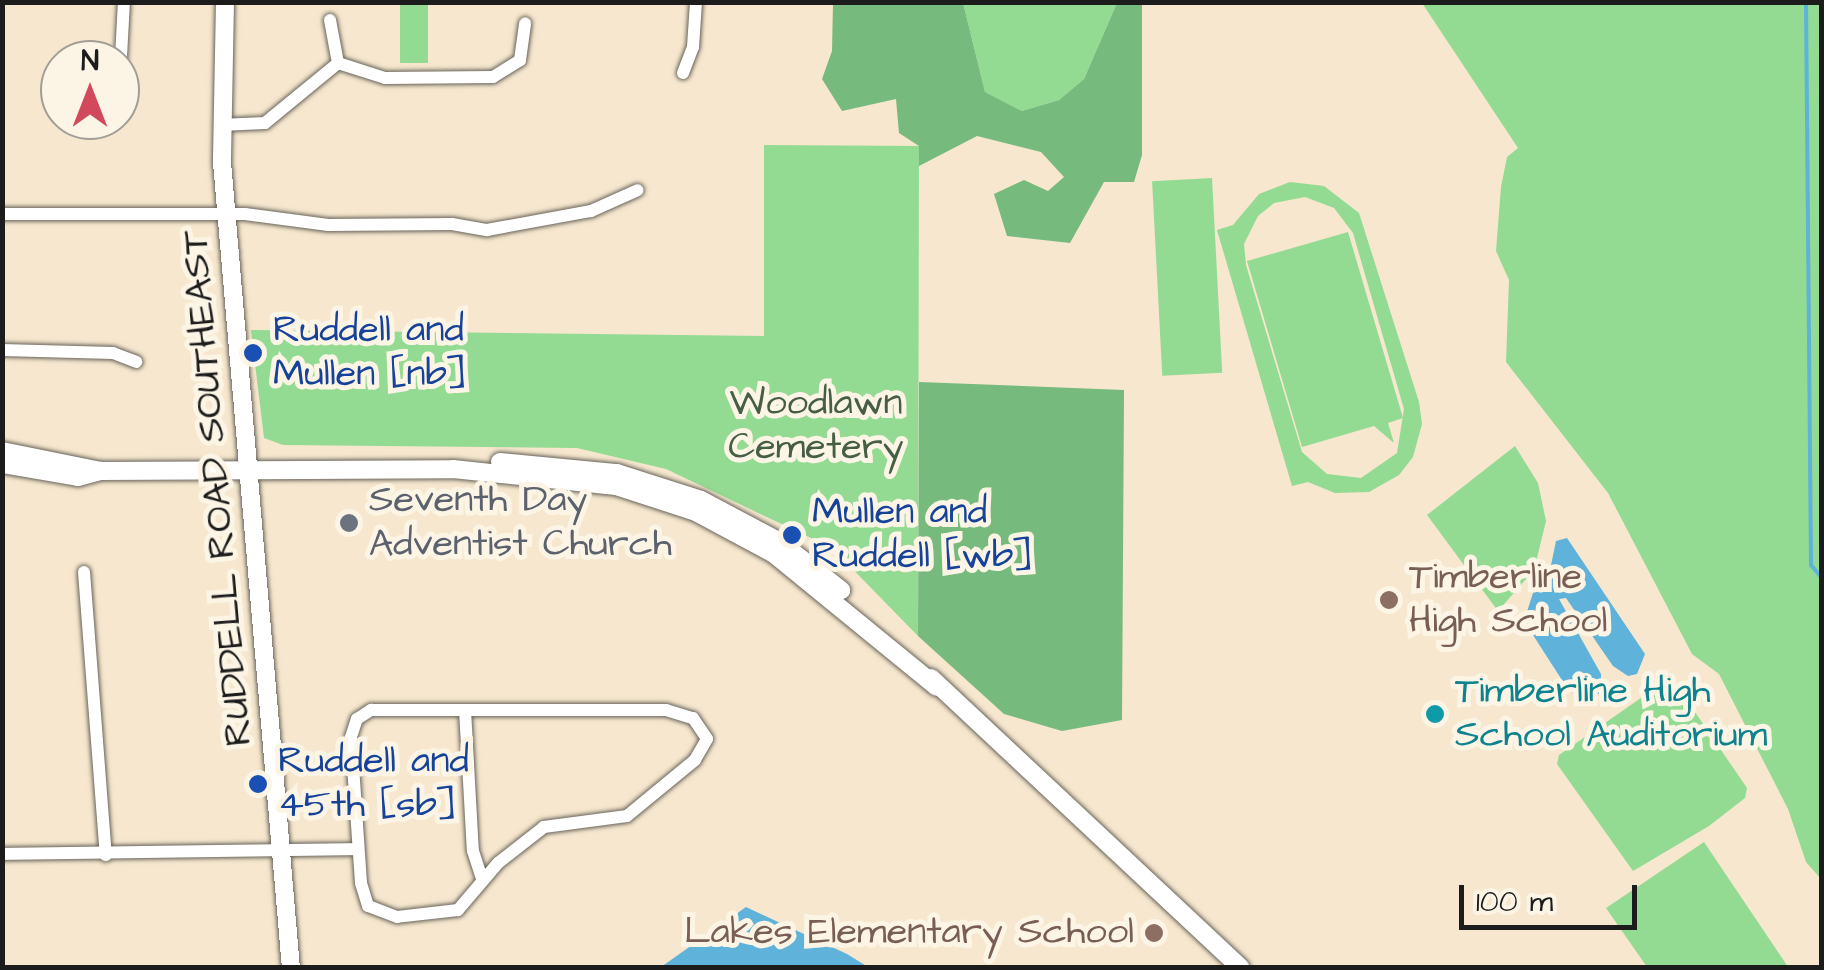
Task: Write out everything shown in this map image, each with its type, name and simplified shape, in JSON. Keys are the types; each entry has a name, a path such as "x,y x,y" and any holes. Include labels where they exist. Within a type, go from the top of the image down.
{"street":[{"path":"122,40 124,2"},
{"name":"RUDDELL ROAD SOUTHEAST","path":"225,2 220,126 226,215 285,854 291,968"},
{"path":"683,73 694,47 696,2"},
{"path":"330,20 338,63"},
{"path":"338,63 385,78 492,77 520,60 525,23"},
{"path":"220,126 265,123 338,63"},
{"path":"2,214 226,215 486,230 590,211 638,190"},
{"path":"2,350 113,353 136,362"},
{"path":"2,452 102,471 453,469 616,486 696,512 774,554 937,688 1242,968"},
{"path":"2,464 78,477 102,471"},
{"path":"84,572 106,855"},
{"path":"372,710 676,712 704,726 707,739 695,760 627,816 544,827 482,879 450,914 384,916 363,897 358,849 352,738 357,718 372,710"},
{"path":"466,710 473,851 482,879"},
{"path":"2,854 285,854 358,849"}],"green space":[{"path":"400,3 428,3 428,63 400,63"},
{"path":"833,3 963,3 985,92 1022,111 1059,100 1084,79 1117,3 1142,3 1142,155 1134,182 1104,182 1070,243 1007,236 994,194 1024,180 1048,191 1064,177 1041,152 977,136 919,166 919,146 899,133 896,99 842,111 822,79 832,51"},
{"path":"963,3 1117,3 1084,79 1059,100 1022,111 985,92"},
{"path":"1422,3 1821,3 1821,879 1806,862 1788,809 1719,674 1692,654 1608,493 1506,362 1509,280 1496,251 1507,157 1518,148"},
{"name":"Woodlawn Cemetery","path":"764,145 919,146 918,636 832,548 666,469 577,448 283,445 264,438 251,330 764,336"},
{"path":"1212,178 1222,373 1162,376 1152,181"},
{"path":"1290,182 1324,186 1359,213 1419,402 1422,424 1413,457 1399,475 1369,492 1335,493 1308,482 1292,486 1217,230 1233,225 1259,194","holes":["1305,197 1334,208 1353,233 1404,409 1397,453 1361,478 1327,474 1302,452 1246,265 1244,244 1258,216 1274,203"]},
{"path":"1348,232 1403,418 1388,423 1394,443 1374,426 1302,447 1247,261"},
{"path":"919,382 1124,390 1122,720 1062,731 1004,714 918,636"},
{"path":"1515,446 1538,483 1546,521 1534,570 1498,611 1427,515"},
{"path":"1671,677 1747,788 1745,798 1709,826 1633,871 1557,764 1559,755"},
{"path":"1704,842 1788,967 1647,967 1606,908"}],"water":[{"path":"1567,538 1645,654 1637,674 1628,676 1613,666 1566,598 1559,599 1601,674 1601,692 1589,701 1569,691 1524,621 1533,593 1549,575 1556,541"},
{"path":"746,907 847,954 868,967 661,967"}],"waterway":[{"path":"1806,2 1811,565 1822,578"}],"place":[{"name":"Ruddell and Mullen [nb]","path":"253,353"},
{"name":"Seventh Day Adventist Church","path":"349,523"},
{"name":"Mullen and Ruddell [wb]","path":"792,535"},
{"name":"Timberline High School","path":"1389,600"},
{"name":"Timberline High School Auditorium","path":"1435,714"},
{"name":"Ruddell and 45th [sb]","path":"258,784"},
{"name":"Lakes Elementary School","path":"1154,933"}]}
